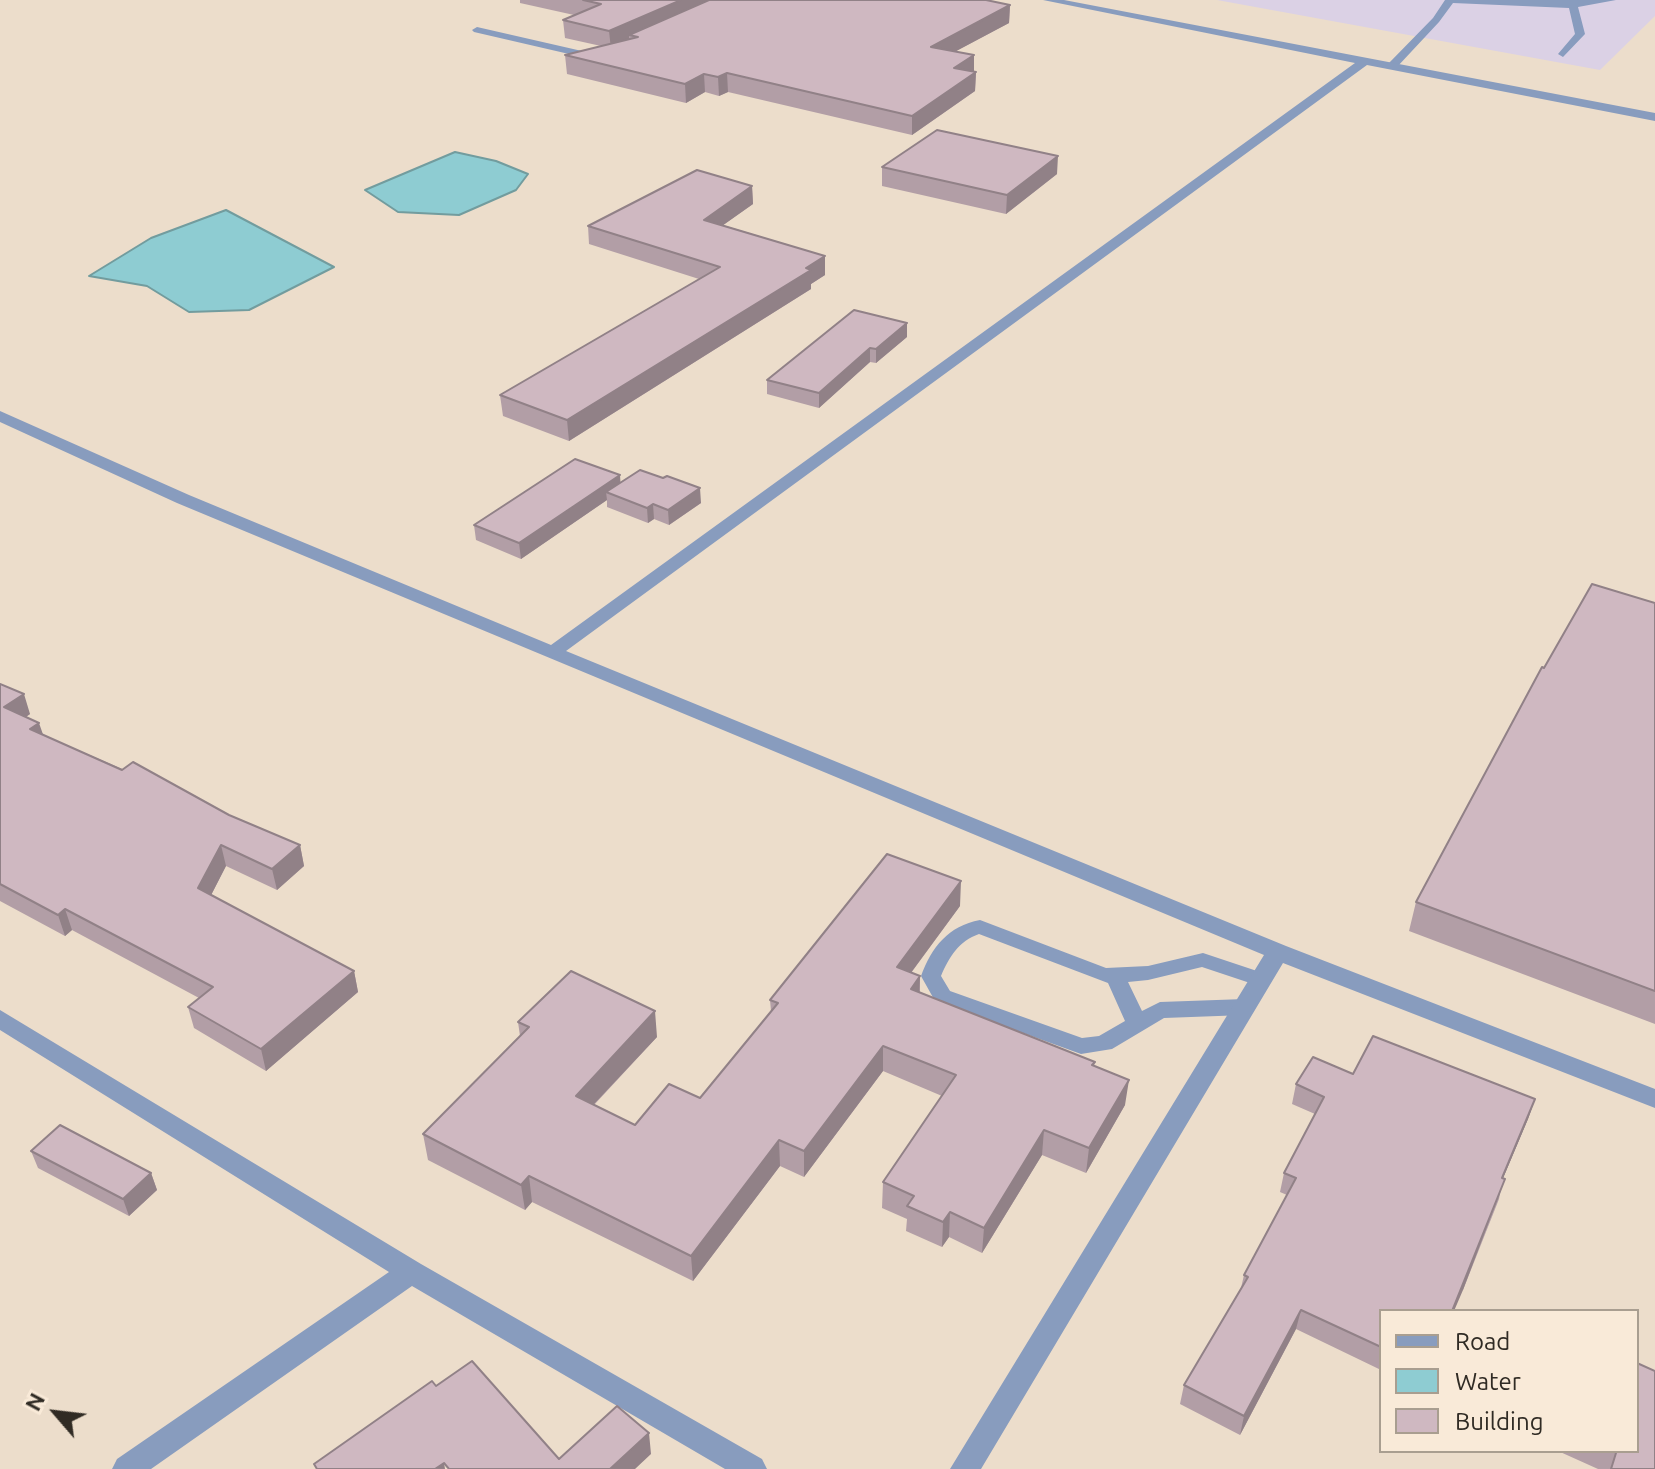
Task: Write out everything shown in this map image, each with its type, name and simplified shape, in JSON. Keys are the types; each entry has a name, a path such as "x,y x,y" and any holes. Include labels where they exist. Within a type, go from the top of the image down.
{"street":[{"path":"1048,0 1655,117"},
{"path":"553,652 1366,60"},
{"path":"0,416 183,499 1278,952 1655,1099"},
{"path":"965,1469 1278,952"},
{"path":"0,1019 411,1272 752,1469"},
{"path":"127,1469 411,1272"}],"lane":[{"path":"1393,65 1451,0 1573,5 1611,0"},
{"path":"1563,54 1580,34 1573,5"},
{"path":"477,30 586,57 610,56"},
{"path":"1245,1007 1169,1009 1137,1023 1104,1043 1072,1045 942,996 931,976 936,961 958,934 967,928 980,927 1097,974 1148,973 1203,960 1262,980"},
{"path":"1115,976 1137,1023"}],"shaded area":[{"path":"1217,0 1655,0 1655,16 1600,70"}],"water":[{"path":"455,152 496,161 528,174 516,190 459,215 398,212 365,190"},
{"path":"226,210 334,267 249,310 189,312 147,286 89,276 151,238"}],"building":[{"path":"583,0 681,0 609,31 563,20 601,4"},
{"path":"709,0 986,0 1010,5 931,47 974,55 954,68 976,72 912,116 727,73 718,77 704,74 685,84 565,55 638,37 629,35"},
{"path":"937,130 1058,156 1007,195 882,167"},
{"path":"697,170 752,186 704,220 825,256 806,268 811,270 567,420 500,395 720,267 588,226"},
{"path":"854,310 907,323 876,349 870,348 819,393 767,380"},
{"path":"575,459 620,475 519,543 474,525"},
{"path":"640,470 700,488 668,510 653,504 647,508 606,492"},
{"path":"1592,584 1655,603 1655,991 1416,902 1542,667"},
{"path":"0,684 24,694 4,707 39,723 30,729 122,770 133,762 229,815 300,845 272,869 221,845 198,888 354,971 261,1049 188,1007 213,987 65,909 58,915 0,884"},
{"path":"887,854 961,881 897,967 920,976 911,989 1095,1062 1092,1065 1129,1080 1089,1148 1044,1130 984,1228 950,1212 943,1222 907,1206 914,1196 883,1182 956,1075 883,1046 804,1151 779,1140 691,1256 529,1176 521,1185 423,1134 529,1027 518,1022 571,971 655,1011 576,1096 635,1125 669,1084 700,1098 778,1003 770,1000"},
{"path":"1373,1036 1535,1099 1453,1309 1379,1309 1379,1346 1301,1310 1244,1416 1184,1385 1248,1277 1244,1275 1296,1178 1284,1173 1324,1097 1296,1084 1313,1057 1353,1074"},
{"path":"60,1125 151,1173 123,1199 31,1151"},
{"path":"472,1361 559,1459 617,1406 649,1433 610,1469 449,1469 444,1463 435,1469 317,1469 314,1464 432,1381 436,1386"},
{"path":"1639,1364 1655,1371 1655,1469 1611,1469 1616,1453 1639,1453"}]}
